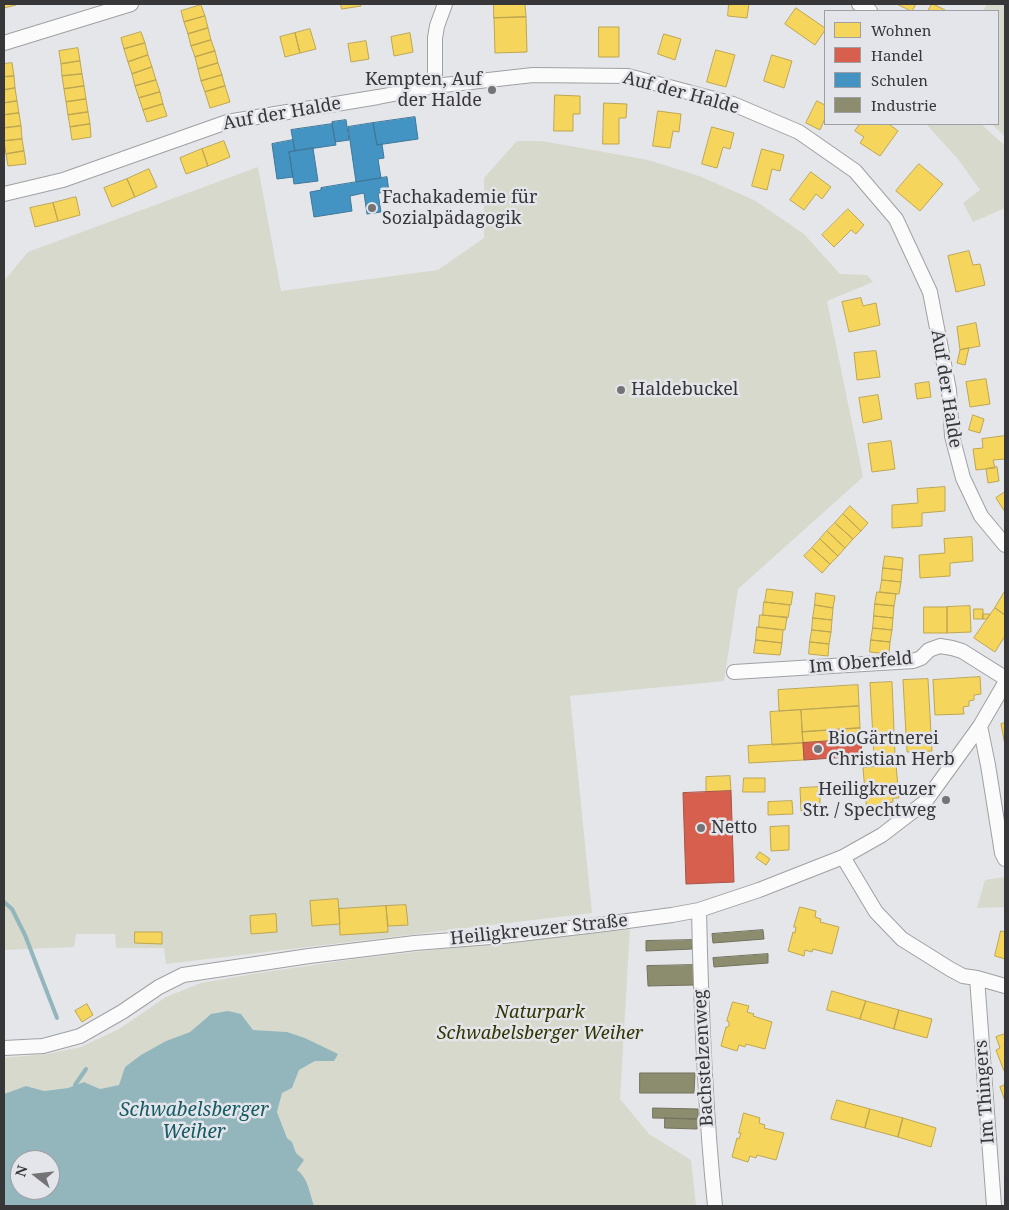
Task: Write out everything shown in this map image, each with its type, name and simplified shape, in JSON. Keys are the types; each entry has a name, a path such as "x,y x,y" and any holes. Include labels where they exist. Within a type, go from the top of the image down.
{"street":[{"path":"4,43 131,4"},
{"path":"435,86 435,38 445,4"},
{"name":"Auf der Halde","path":"4,194 63,180 227,122 435,86 533,75 628,76 733,104 799,132 855,171 896,219 930,292 949,390 952,436 963,478 981,516 1005,545"},
{"name":"Im Oberfeld","path":"734,672 913,661 921,658 929,650 940,646 962,651 1005,678"},
{"name":"Heiligkreuzer Straße","path":"4,1048 43,1046 80,1036 122,1012 159,987 183,975 318,954 605,924 699,910 758,890 843,857 882,835 924,802 980,726 1005,683"},
{"path":"980,726 1002,853 1005,860"},
{"path":"843,857 876,912 902,939 963,976 1005,986"},
{"name":"Bachstelzenweg","path":"699,910 708,1136 715,1206"},
{"name":"Im Thingers","path":"977,978 994,1206"}],"green space":[{"path":"987,4 1005,4 1005,137 993,125 999,125 999,10 984,10"},
{"path":"927,125 982,125 1005,146 1005,208 973,222 963,203 980,190 958,159"},
{"path":"517,141 542,141 648,160 699,176 754,200 804,234 840,274 867,275 873,282 827,301 863,477 738,589 724,681 570,696 592,913 166,964 164,948 116,948 115,934 76,934 74,947 4,950 4,281 28,252 258,167 281,291 438,270 484,238 484,178"},
{"path":"1005,877 1005,907 977,908 985,880"},
{"name":"Naturpark Schwabelsberger Weiher","path":"630,927 620,1099 649,1134 691,1160 696,1206 314,1206 309,1188 297,1170 303,1160 296,1153 292,1142 287,1138 277,1112 282,1093 292,1088 299,1070 315,1061 334,1061 337,1054 305,1038 287,1032 253,1030 241,1014 211,1014 190,1032 166,1041 125,1067 120,1085 100,1089 84,1082 68,1088 44,1091 26,1086 4,1094 4,1058 47,1054 81,1047 119,1029 166,997 201,983 355,959"}],"water":[{"name":"Schwabelsberger Weiher","path":"228,1011 241,1014 253,1030 287,1032 305,1038 338,1054 334,1061 315,1061 299,1070 292,1088 282,1093 277,1112 287,1138 292,1142 296,1153 304,1160 297,1170 306,1182 314,1206 4,1206 4,1094 26,1086 44,1091 68,1088 84,1082 100,1089 119,1085 125,1067 141,1055 166,1041 190,1032 211,1014"}],"building: Wohnen":[{"path":"4,4 15,4 16,5 4,8"},
{"path":"341,4 360,4 361,6 342,9"},
{"path":"494,4 525,4 526,17 494,18"},
{"path":"729,4 749,4 747,18 728,16"},
{"path":"897,4 916,4 913,10"},
{"path":"933,4 945,10 929,10"},
{"path":"201,5 205,16 184,22 181,11"},
{"path":"796,8 824,27 824,32 815,45 785,24"},
{"path":"205,16 208,28 188,34 184,22"},
{"path":"526,17 527,52 495,53 494,18"},
{"path":"599,27 619,27 619,57 599,57"},
{"path":"208,28 211,40 191,46 188,34"},
{"path":"310,29 316,49 300,53 295,33"},
{"path":"141,32 145,43 124,49 121,38"},
{"path":"295,33 300,53 285,57 280,37"},
{"path":"410,33 413,52 394,56 391,37"},
{"path":"664,34 681,39 675,60 658,54"},
{"path":"211,40 215,51 195,57 191,46"},
{"path":"366,41 369,59 351,62 348,44"},
{"path":"145,43 148,55 128,62 124,49"},
{"path":"78,48 80,61 61,64 59,51"},
{"path":"716,50 735,55 726,87 707,82"},
{"path":"215,51 218,63 198,69 195,57"},
{"path":"148,55 152,67 132,74 128,62"},
{"path":"772,55 792,61 784,88 764,81"},
{"path":"80,61 82,74 62,76 61,64"},
{"path":"12,63 14,76 4,77 4,64"},
{"path":"218,63 222,75 201,81 198,69"},
{"path":"152,67 156,80 135,86 132,74"},
{"path":"82,74 84,86 64,89 62,76"},
{"path":"222,75 225,86 205,92 201,81"},
{"path":"14,76 15,88 4,90 4,77"},
{"path":"156,80 160,92 139,98 135,86"},
{"path":"84,86 86,99 66,102 64,89"},
{"path":"225,86 230,102 210,108 205,92"},
{"path":"15,88 17,101 4,103 4,90"},
{"path":"160,92 163,104 143,110 139,98"},
{"path":"555,95 580,96 580,114 573,114 573,131 554,131"},
{"path":"86,99 88,112 68,115 66,102"},
{"path":"17,101 19,113 4,115 4,103"},
{"path":"817,101 824,104 824,120 820,130 806,123"},
{"path":"604,103 627,104 626,118 619,118 619,144 603,144"},
{"path":"163,104 167,116 147,122 143,110"},
{"path":"658,111 681,114 679,132 673,131 670,148 653,146"},
{"path":"88,112 90,124 70,127 68,115"},
{"path":"19,113 21,126 4,128 4,115"},
{"path":"90,124 91,137 72,140 70,127"},
{"path":"859,125 890,125 898,131 880,156 860,143 864,137 855,131"},
{"path":"21,126 22,139 4,141 4,128"},
{"path":"712,127 734,133 730,149 723,147 717,168 702,164"},
{"path":"22,139 24,151 6,154 4,141"},
{"path":"224,141 230,157 208,166 202,149"},
{"path":"202,149 208,166 186,174 180,158"},
{"path":"762,149 784,155 780,171 772,169 767,190 752,186"},
{"path":"24,151 26,164 8,166 6,154"},
{"path":"919,164 943,184 920,211 896,191"},
{"path":"149,169 157,187 135,197 127,179"},
{"path":"811,172 831,187 822,199 816,194 804,210 790,200"},
{"path":"127,179 135,197 112,207 104,188"},
{"path":"76,197 80,215 58,221 53,203"},
{"path":"53,203 58,221 35,227 30,208"},
{"path":"848,209 864,225 856,234 851,230 834,247 822,235"},
{"path":"969,251 973,265 980,264 985,285 956,292 948,256"},
{"path":"861,298 863,306 876,303 880,325 849,332 842,302"},
{"path":"976,323 980,346 960,350 957,327"},
{"path":"969,348 965,365 957,363 960,350"},
{"path":"876,351 880,377 857,380 854,353"},
{"path":"986,379 990,404 970,407 966,382"},
{"path":"929,382 931,397 917,399 915,384"},
{"path":"878,395 882,419 863,423 859,398"},
{"path":"973,415 984,419 980,433 969,430"},
{"path":"1005,436 1005,459 993,460 995,468 976,470 973,449 983,448 982,439"},
{"path":"891,441 895,469 872,472 868,444"},
{"path":"997,467 999,481 988,483 986,469"},
{"path":"945,487 945,511 922,513 922,526 892,528 892,505 918,503 917,489"},
{"path":"1005,492 1005,512 996,498"},
{"path":"850,506 868,523 861,531 843,514"},
{"path":"843,514 861,531 853,539 835,523"},
{"path":"835,523 853,539 845,548 827,531"},
{"path":"827,531 845,548 838,556 820,539"},
{"path":"972,537 973,561 950,563 950,576 920,578 919,555 945,553 944,539"},
{"path":"820,539 838,556 830,564 812,548"},
{"path":"812,548 830,564 822,573 804,556"},
{"path":"885,556 903,558 902,570 883,568"},
{"path":"883,568 902,570 901,582 882,580"},
{"path":"882,580 901,582 899,594 880,592"},
{"path":"767,589 793,592 791,605 765,602"},
{"path":"1005,591 1005,615 995,608"},
{"path":"877,592 896,594 894,606 875,604"},
{"path":"816,593 835,596 833,608 815,605"},
{"path":"764,602 790,605 788,618 763,615"},
{"path":"875,604 894,606 893,618 874,616"},
{"path":"815,605 833,608 832,620 813,618"},
{"path":"970,606 971,632 947,633 947,607"},
{"path":"924,607 947,607 947,633 924,633"},
{"path":"995,608 1005,615 1005,636 995,652 974,638"},
{"path":"974,609 983,609 983,619 974,619"},
{"path":"983,614 990,614 987,619 983,619"},
{"path":"760,615 787,617 785,630 759,627"},
{"path":"874,616 893,618 892,630 873,628"},
{"path":"813,618 832,620 831,632 812,630"},
{"path":"757,627 783,630 782,643 756,640"},
{"path":"873,628 892,630 890,642 871,640"},
{"path":"812,630 831,632 829,644 810,642"},
{"path":"756,640 782,643 780,655 754,653"},
{"path":"871,640 890,642 889,654 870,652"},
{"path":"810,642 829,644 828,656 809,654"},
{"path":"980,677 981,694 974,695 974,700 969,701 969,706 963,707 964,714 935,715 933,680"},
{"path":"928,679 932,751 907,752 903,680"},
{"path":"892,682 895,755 874,756 870,683"},
{"path":"858,685 859,706 779,711 778,690"},
{"path":"859,706 860,728 802,732 801,710"},
{"path":"801,710 803,743 772,745 770,712"},
{"path":"1005,723 1005,745 1001,724"},
{"path":"860,728 861,739 803,743 802,732"},
{"path":"803,743 804,760 749,763 748,746"},
{"path":"896,765 899,798 893,798 893,802 886,803 886,807 880,808 880,812 867,813 863,768"},
{"path":"730,776 731,791 706,792 706,777"},
{"path":"744,778 765,778 765,792 743,792"},
{"path":"820,787 820,811 801,811 800,788"},
{"path":"792,801 793,814 768,815 768,802"},
{"path":"789,826 789,850 771,851 770,827"},
{"path":"760,852 770,859 766,865 756,858"},
{"path":"338,899 340,924 312,926 310,901"},
{"path":"406,905 408,925 388,926 386,906"},
{"path":"386,906 388,932 340,935 339,909"},
{"path":"800,907 816,911 815,917 821,919 820,922 839,927 832,954 813,949 812,952 805,950 804,956 788,951 793,932 795,933 796,927 794,927"},
{"path":"276,914 277,932 251,934 250,916"},
{"path":"1001,931 1005,932 1005,959 995,956"},
{"path":"135,932 162,932 162,944 135,943"},
{"path":"832,991 866,1001 860,1019 827,1010"},
{"path":"866,1001 899,1010 894,1029 860,1019"},
{"path":"733,1002 749,1006 747,1012 772,1022 765,1049 746,1044 745,1047 739,1045 737,1051 721,1046 726,1027 729,1025 727,1021"},
{"path":"87,1004 93,1015 82,1022 75,1011"},
{"path":"899,1010 932,1019 927,1038 894,1029"},
{"path":"1005,1034 1004,1071 996,1050 1000,1048 996,1037"},
{"path":"1005,1085 1005,1101 1000,1087"},
{"path":"837,1100 870,1109 865,1128 831,1119"},
{"path":"870,1109 903,1118 898,1137 865,1128"},
{"path":"744,1113 760,1118 759,1123 765,1125 764,1128 784,1133 776,1160 757,1155 756,1158 750,1156 748,1162 732,1157 737,1138 739,1139 741,1133 739,1133"},
{"path":"903,1118 936,1128 931,1147 898,1137"}],"building: Handel":[{"path":"861,739 862,756 804,760 803,743"},
{"path":"731,791 734,882 686,884 683,793"}],"building: Schulen":[{"path":"415,117 418,139 377,145 373,123"},
{"path":"346,120 349,140 335,142 332,122"},
{"path":"373,123 377,145 382,144 384,158 378,159 381,178 356,182 348,127"},
{"path":"332,124 336,145 295,151 291,130"},
{"path":"293,140 295,151 289,152 293,177 277,179 272,144"},
{"path":"313,148 318,181 294,184 289,152"},
{"path":"387,177 389,192 378,193 381,212 367,214 364,193 350,196 352,211 314,217 310,192 321,190 321,188"}],"building: Industrie":[{"path":"763,930 764,939 713,943 712,934"},
{"path":"692,940 692,949 646,951 646,941"},
{"path":"768,954 768,963 714,967 713,958"},
{"path":"694,965 694,985 648,986 647,966"},
{"path":"640,1073 695,1073 694,1093 640,1093"},
{"path":"653,1108 698,1109 698,1119 653,1118"},
{"path":"665,1118 698,1119 697,1129 665,1128"}],"waterway":[{"path":"4,902 12,909 25,935 57,1018"},
{"path":"75,1085 86,1069"}],"place":[{"name":"Kempten, Auf der Halde","path":"492,90"},
{"name":"Fachakademie für Sozialpädagogik","path":"372,208"},
{"name":"Haldebuckel","path":"621,390"},
{"name":"BioGärtnerei Christian Herb","path":"818,749"},
{"name":"Heiligkreuzer Str. / Spechtweg","path":"946,800"},
{"name":"Netto","path":"701,828"}]}
